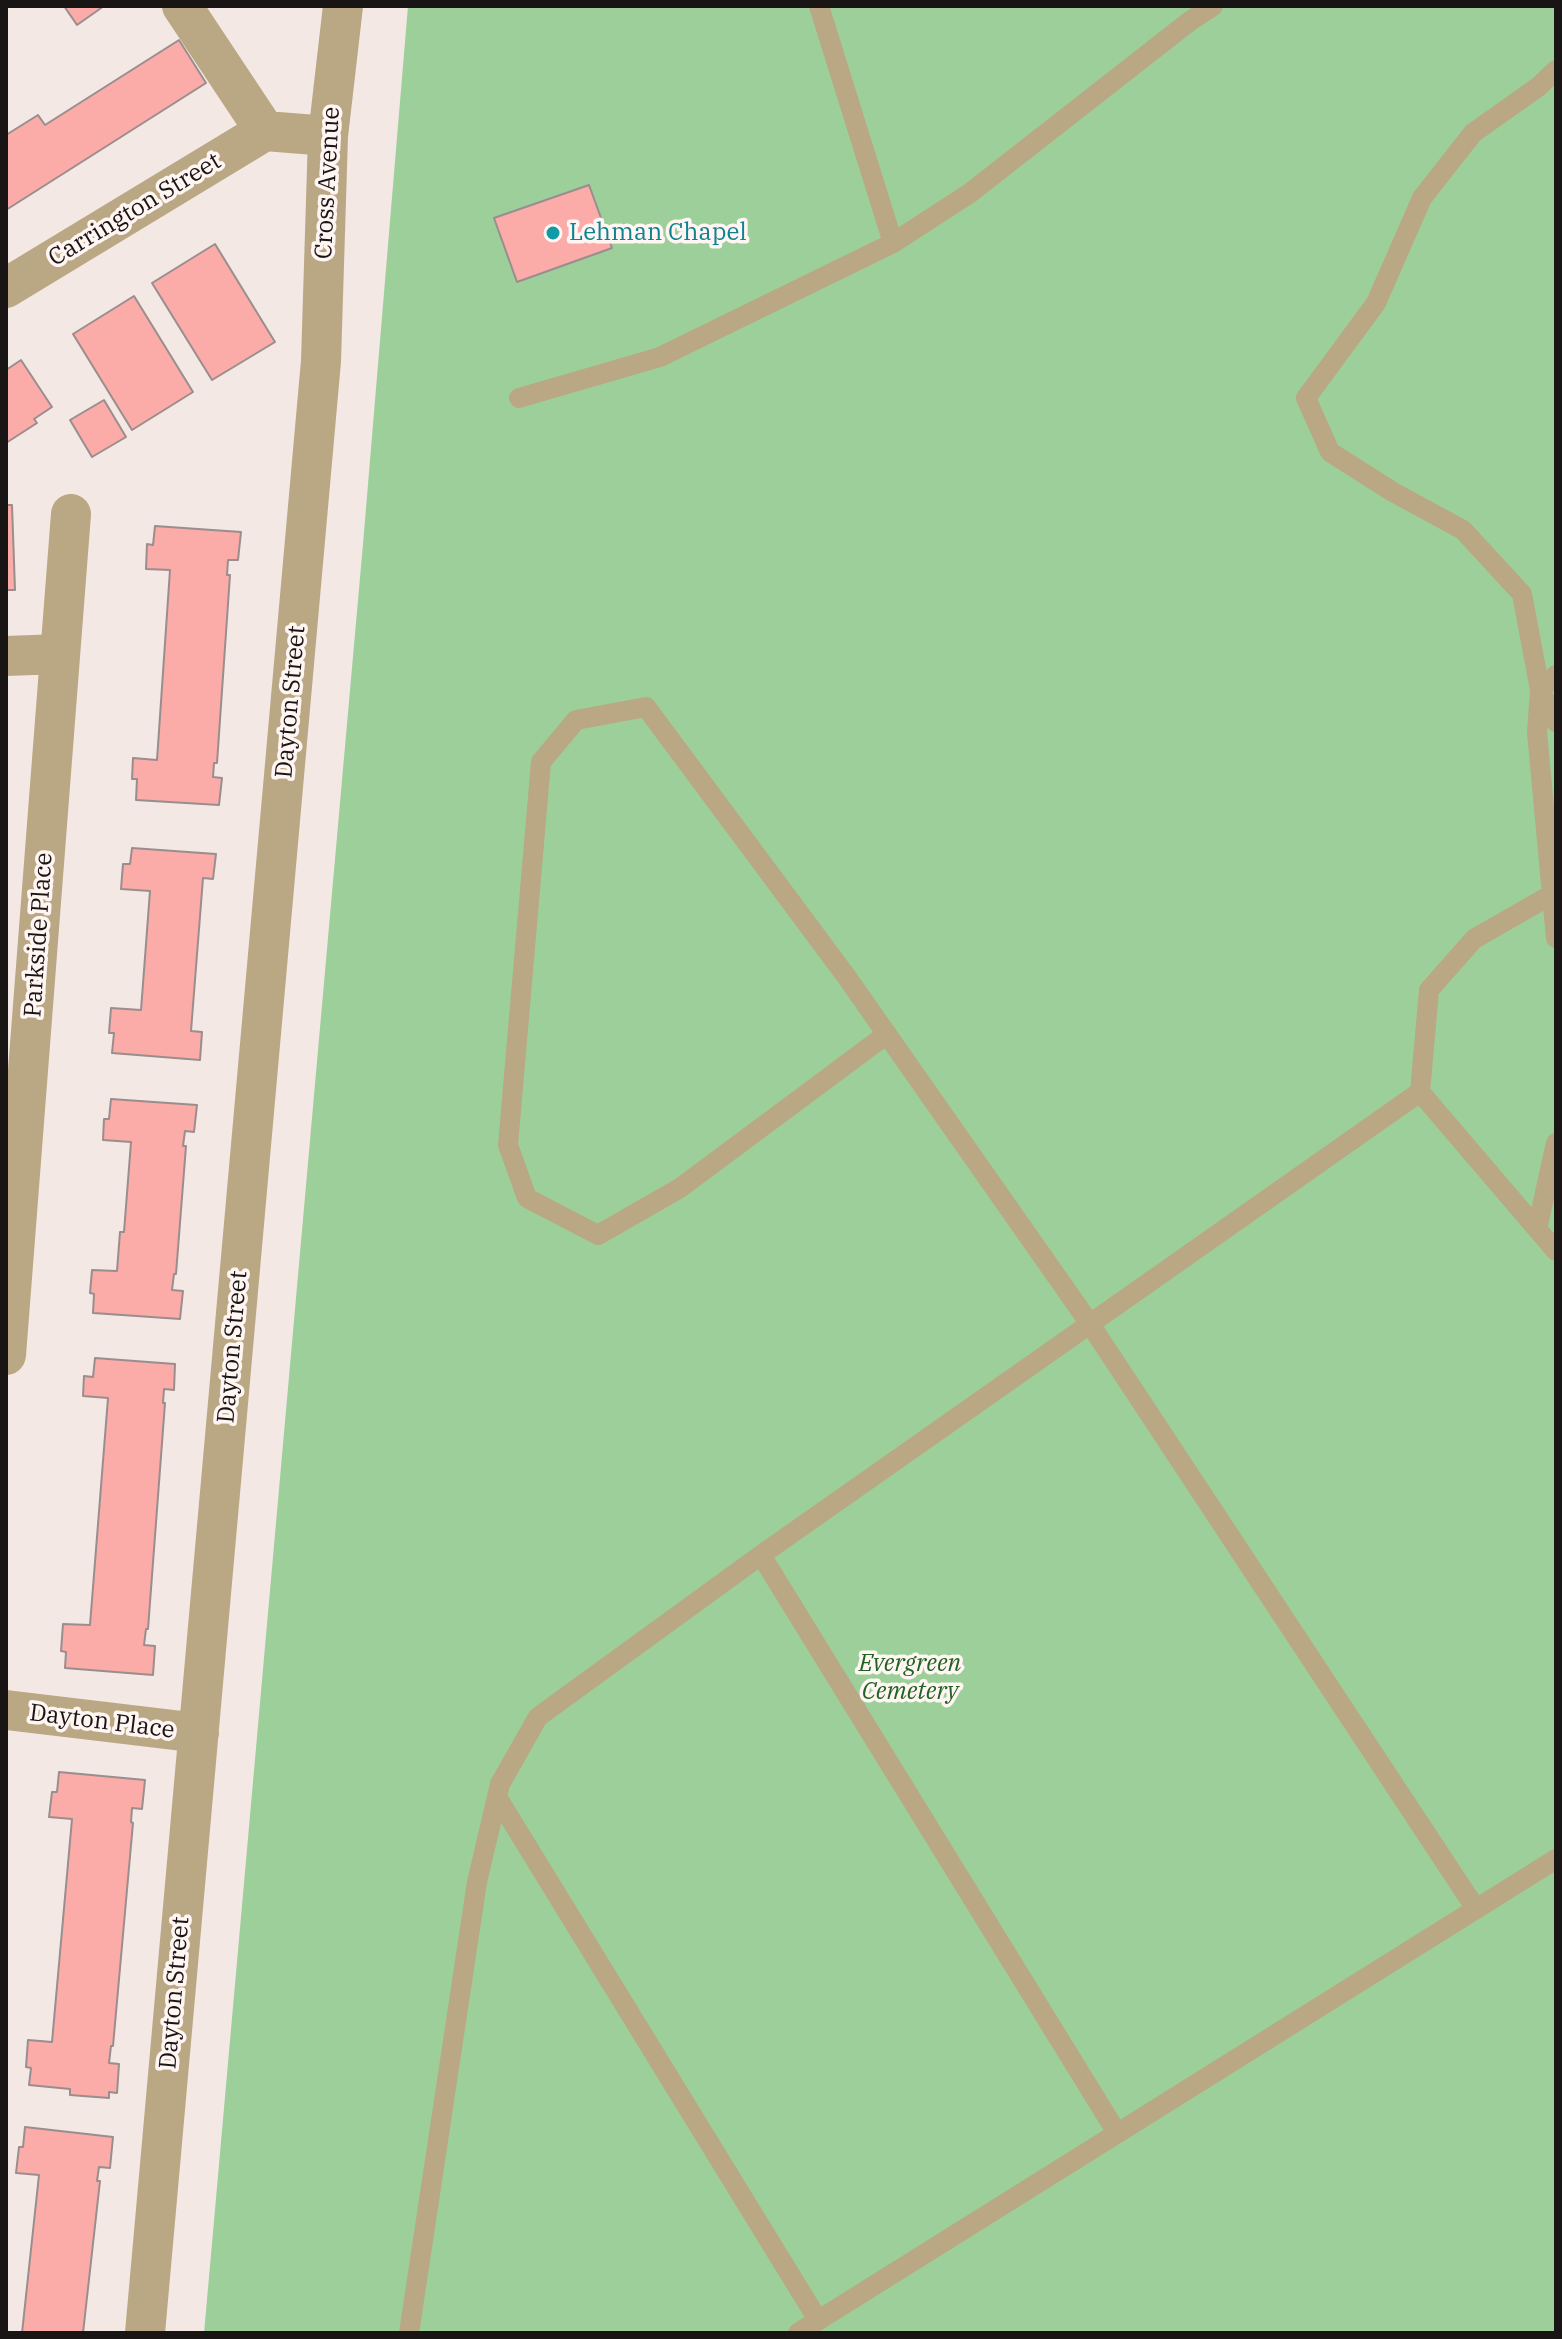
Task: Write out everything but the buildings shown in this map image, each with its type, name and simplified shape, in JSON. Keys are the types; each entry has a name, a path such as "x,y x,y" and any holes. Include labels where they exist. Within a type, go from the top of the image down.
{"street":[{"path":"182,6 265,131 328,136"},
{"name":"Cross Avenue","path":"321,361 328,136 343,6"},
{"name":"Carrington Street","path":"6,288 265,131"},
{"name":"Dayton Street","path":"145,2333 321,361"},
{"name":"Parkside Place","path":"6,1355 71,514"},
{"path":"6,656 60,654"},
{"name":"Dayton Place","path":"6,1710 199,1733"}],"lane":[{"path":"819,6 893,243"},
{"path":"519,398 660,357 893,243 970,193 1213,6"},
{"path":"1556,70 1538,87 1473,133 1422,198 1376,303 1306,398 1330,452 1393,492 1463,530 1522,594 1540,690 1537,732 1556,938"},
{"path":"1540,690 1556,675"},
{"path":"1540,690 1556,722"},
{"path":"887,1034 680,1188 598,1235 527,1198 508,1145 541,762 576,720 646,707 887,1034 1090,1324 1476,1909"},
{"path":"1553,893 1474,939 1429,990 1420,1092 1556,1251"},
{"path":"409,2333 477,1882 500,1784 538,1717 761,1555 1420,1092"},
{"path":"1537,1229 1556,1143"},
{"path":"761,1555 1117,2133"},
{"path":"497,1797 818,2320"},
{"path":"798,2333 1556,1859"}],"green space":[{"name":"Evergreen Cemetery","path":"408,6 1556,6 1556,2333 204,2333"}],"place":[{"name":"Lehman Chapel","path":"553,233"}]}
